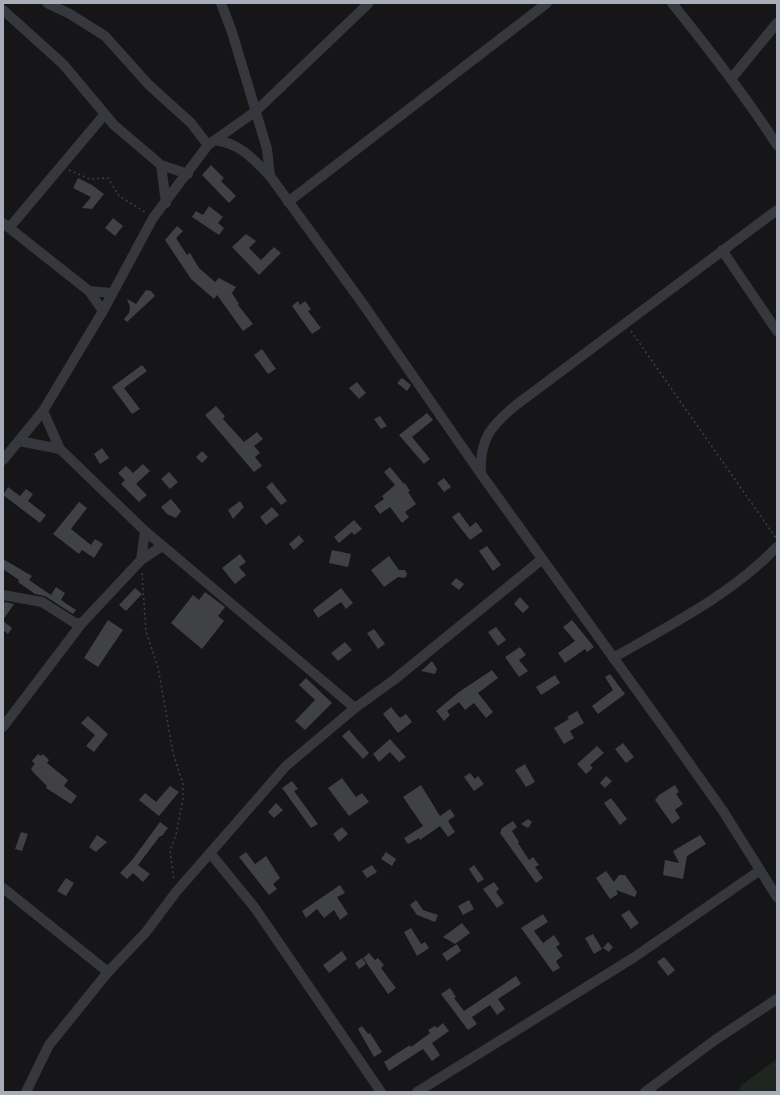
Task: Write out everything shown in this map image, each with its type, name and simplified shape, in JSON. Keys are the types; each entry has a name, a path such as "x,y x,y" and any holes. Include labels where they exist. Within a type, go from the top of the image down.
{"street":[{"path":"47,3 70,14 105,36 150,86 212,143 228,142 244,151 270,176 364,304 481,474 723,811 759,871 777,897"},
{"path":"221,3 267,149 270,176"},
{"path":"3,460 43,411 103,310 153,218 212,143 256,111 358,7 369,3"},
{"path":"288,202 547,3"},
{"path":"672,3 731,79 777,145"},
{"path":"3,10 63,64 114,125 161,165 188,174"},
{"path":"731,79 777,23"},
{"path":"103,310 89,291 6,226 60,167 105,114"},
{"path":"161,165 166,203"},
{"path":"481,474 480,463 483,446 493,424 516,405 777,210"},
{"path":"722,250 777,331"},
{"path":"89,291 112,293"},
{"path":"43,411 60,449 145,531 355,708"},
{"path":"19,440 60,449"},
{"path":"141,560 145,531"},
{"path":"3,727 82,623 141,560 162,546"},
{"path":"613,658 698,610 746,574 777,547"},
{"path":"26,1092 49,1045 108,972 146,932 176,892 286,766 355,708 395,678 542,560"},
{"path":"3,595 42,602 75,623 82,623"},
{"path":"210,853 255,908 381,1092"},
{"path":"417,1092 626,962 759,871"},
{"path":"3,888 108,972"},
{"path":"645,1092 715,1040 777,999"}],"path":[{"path":"60,167 90,179 108,178 119,196 153,218"},
{"path":"625,323 777,539"},
{"path":"141,560 146,632 158,666 172,753 183,784 183,798 176,835 170,851 176,892"}],"shaded area":[{"path":"777,1059 777,1092 739,1092 740,1086"}],"building":[{"path":"211,165 224,178 221,181 236,196 229,203 202,175"},
{"path":"78,178 92,185 104,194 92,209 82,208 91,197 73,188"},
{"path":"209,206 223,217 218,223 224,228 219,235 192,217 196,211 203,215"},
{"path":"113,218 123,226 115,236 105,228"},
{"path":"177,226 183,231 176,238 187,255 190,253 199,268 215,282 219,278 236,287 232,293 239,304 238,305 253,324 243,331 217,295 214,299 191,279 165,240"},
{"path":"246,234 256,241 249,248 261,260 274,247 281,253 259,275 232,247"},
{"path":"146,290 151,291 155,296 127,322 124,319 129,313 130,307 127,299 136,304"},
{"path":"298,301 300,305 305,301 311,309 308,311 321,328 312,334 292,306"},
{"path":"262,349 276,369 268,374 254,355"},
{"path":"142,365 147,371 124,388 140,409 132,414 112,387"},
{"path":"402,378 411,385 407,391 397,383"},
{"path":"357,382 366,393 359,399 349,388"},
{"path":"216,406 225,416 223,419 244,442 257,432 263,439 254,446 260,453 255,457 262,466 254,472 205,415"},
{"path":"427,413 433,420 412,437 430,459 424,464 399,435"},
{"path":"380,416 387,426 381,429 374,419"},
{"path":"102,448 109,458 100,464 94,454"},
{"path":"202,451 208,457 202,463 196,457"},
{"path":"143,464 150,471 136,484 147,495 139,502 121,484 125,480 118,473 126,466 133,473"},
{"path":"390,467 404,484 405,483 410,491 408,492 416,504 405,512 409,517 402,523 390,507 380,514 374,506 384,499 382,496 395,485 384,472"},
{"path":"169,472 178,482 170,489 161,479"},
{"path":"444,478 451,487 444,492 437,483"},
{"path":"272,482 287,501 281,505 266,487"},
{"path":"8,487 20,496 26,489 33,494 28,501 46,515 40,523 3,495"},
{"path":"171,499 181,511 176,518 167,514 161,507"},
{"path":"240,501 244,507 233,519 228,510"},
{"path":"79,502 87,508 71,529 91,545 95,539 103,544 94,558 82,550 79,554 53,534"},
{"path":"272,507 279,515 266,525 260,517"},
{"path":"459,512 470,527 476,522 483,531 470,540 452,517"},
{"path":"354,520 362,529 354,535 352,532 339,543 334,537"},
{"path":"299,535 304,541 294,550 289,544"},
{"path":"487,546 501,565 493,571 479,551"},
{"path":"332,550 351,554 348,567 329,563"},
{"path":"240,554 246,562 239,567 246,575 235,584 222,568"},
{"path":"389,556 399,570 405,570 407,574 405,578 398,577 384,587 371,570"},
{"path":"3,559 32,576 29,580 51,595 56,587 65,593 61,600 76,610 73,614 45,596 35,594 3,569"},
{"path":"456,578 464,584 459,590 451,584"},
{"path":"135,588 142,594 126,611 119,605"},
{"path":"341,588 353,603 346,609 341,602 318,618 313,610"},
{"path":"205,592 225,607 218,616 224,621 202,649 171,623 193,595 199,600"},
{"path":"520,597 529,607 523,613 514,604"},
{"path":"5,602 14,604 3,620 3,605"},
{"path":"108,620 123,630 98,667 84,658"},
{"path":"572,620 594,647 587,652 585,649 565,663 558,653 575,641 563,627"},
{"path":"3,621 12,628 8,634 3,630"},
{"path":"496,627 506,640 498,646 488,632"},
{"path":"374,629 385,644 378,649 367,633"},
{"path":"345,642 352,650 338,661 331,653"},
{"path":"520,647 526,655 519,660 528,671 519,677 505,657"},
{"path":"432,661 437,669 435,674 421,671"},
{"path":"492,670 498,678 478,693 493,712 486,718 474,703 465,710 459,702 447,711 450,715 444,721 436,711 459,692"},
{"path":"610,674 625,694 598,714 592,706 613,690 605,677"},
{"path":"555,675 560,683 541,695 536,687"},
{"path":"306,678 332,703 305,730 295,721 315,700 299,685"},
{"path":"391,707 400,718 406,714 412,722 398,733 383,714"},
{"path":"577,711 584,723 570,731 574,738 564,744 554,728 569,719 567,717"},
{"path":"88,716 108,734 94,752 86,746 95,735 81,723"},
{"path":"349,730 369,753 363,759 342,736"},
{"path":"390,739 406,757 399,762 390,752 379,762 373,754"},
{"path":"623,743 634,757 626,763 615,749"},
{"path":"597,746 604,753 590,765 593,768 586,774 577,764"},
{"path":"38,754 41,756 43,754 49,760 47,763 68,780 64,786 77,796 71,804 46,788 47,786 33,772 31,768 35,764 32,761"},
{"path":"525,764 535,782 526,787 515,770"},
{"path":"470,773 475,779 478,776 484,784 474,791 464,777"},
{"path":"606,776 612,781 605,788 600,783"},
{"path":"342,778 356,797 362,793 369,802 349,816 328,788"},
{"path":"292,781 298,789 294,791 318,824 311,828 282,788"},
{"path":"421,785 440,816 450,809 455,816 448,821 455,832 448,837 440,826 420,840 419,838 408,844 404,838 423,826 403,797"},
{"path":"675,785 679,792 676,794 683,804 675,810 680,818 672,824 655,800 659,795"},
{"path":"170,786 179,792 159,816 139,800 145,793 156,802"},
{"path":"611,798 627,819 620,825 604,803"},
{"path":"276,803 283,810 274,818 268,812"},
{"path":"528,819 532,822 528,828 521,824"},
{"path":"513,821 517,827 512,831 519,842 518,843 529,860 533,857 539,865 535,867 543,878 536,883 500,833 502,828"},
{"path":"160,822 168,828 138,865 150,874 143,882 133,873 127,879 120,873 132,860"},
{"path":"342,827 348,834 339,842 333,834"},
{"path":"21,832 28,834 22,851 15,849"},
{"path":"97,835 107,842 96,852 89,847"},
{"path":"700,835 706,844 687,856 683,879 663,875 665,860 679,863 673,851"},
{"path":"246,852 255,864 266,856 280,878 273,884 277,889 269,895 239,857"},
{"path":"386,852 396,859 392,866 381,859"},
{"path":"372,865 377,872 367,878 362,871"},
{"path":"474,865 484,879 478,883 469,869"},
{"path":"606,871 614,882 619,875 625,875 637,892 635,897 616,890 618,894 610,899 596,878"},
{"path":"66,878 74,883 66,896 57,891"},
{"path":"494,882 499,889 496,892 504,903 497,908 483,889"},
{"path":"340,885 345,893 337,897 348,914 340,920 334,910 324,918 317,909 306,918 302,911"},
{"path":"416,900 423,910 438,915 435,922 417,915 410,905"},
{"path":"469,900 474,909 463,915 458,906"},
{"path":"629,910 639,923 631,929 621,915"},
{"path":"543,914 548,922 534,931 543,943 554,935 560,944 556,947 563,956 556,961 560,968 553,972 521,928"},
{"path":"462,923 470,933 455,944 443,937"},
{"path":"411,928 421,944 425,942 429,948 417,956 404,932"},
{"path":"593,934 602,949 594,954 585,938"},
{"path":"608,942 613,947 609,952 603,948"},
{"path":"457,944 461,951 447,961 442,954"},
{"path":"342,951 347,959 329,973 323,965"},
{"path":"369,953 375,960 378,958 384,965 381,968 396,988 388,994 363,958"},
{"path":"664,957 675,970 668,976 657,962"},
{"path":"362,958 366,964 359,969 355,963"},
{"path":"516,976 521,984 498,999 505,1009 497,1015 490,1005 472,1017 477,1024 468,1030 441,994 450,988 456,997 454,998 464,1011"},
{"path":"443,1023 449,1031 432,1043 440,1055 432,1061 423,1049 389,1071 384,1062 410,1045 411,1047 430,1033 428,1030 435,1026 437,1028"},
{"path":"362,1026 368,1034 370,1033 382,1052 374,1057 358,1029"}]}
